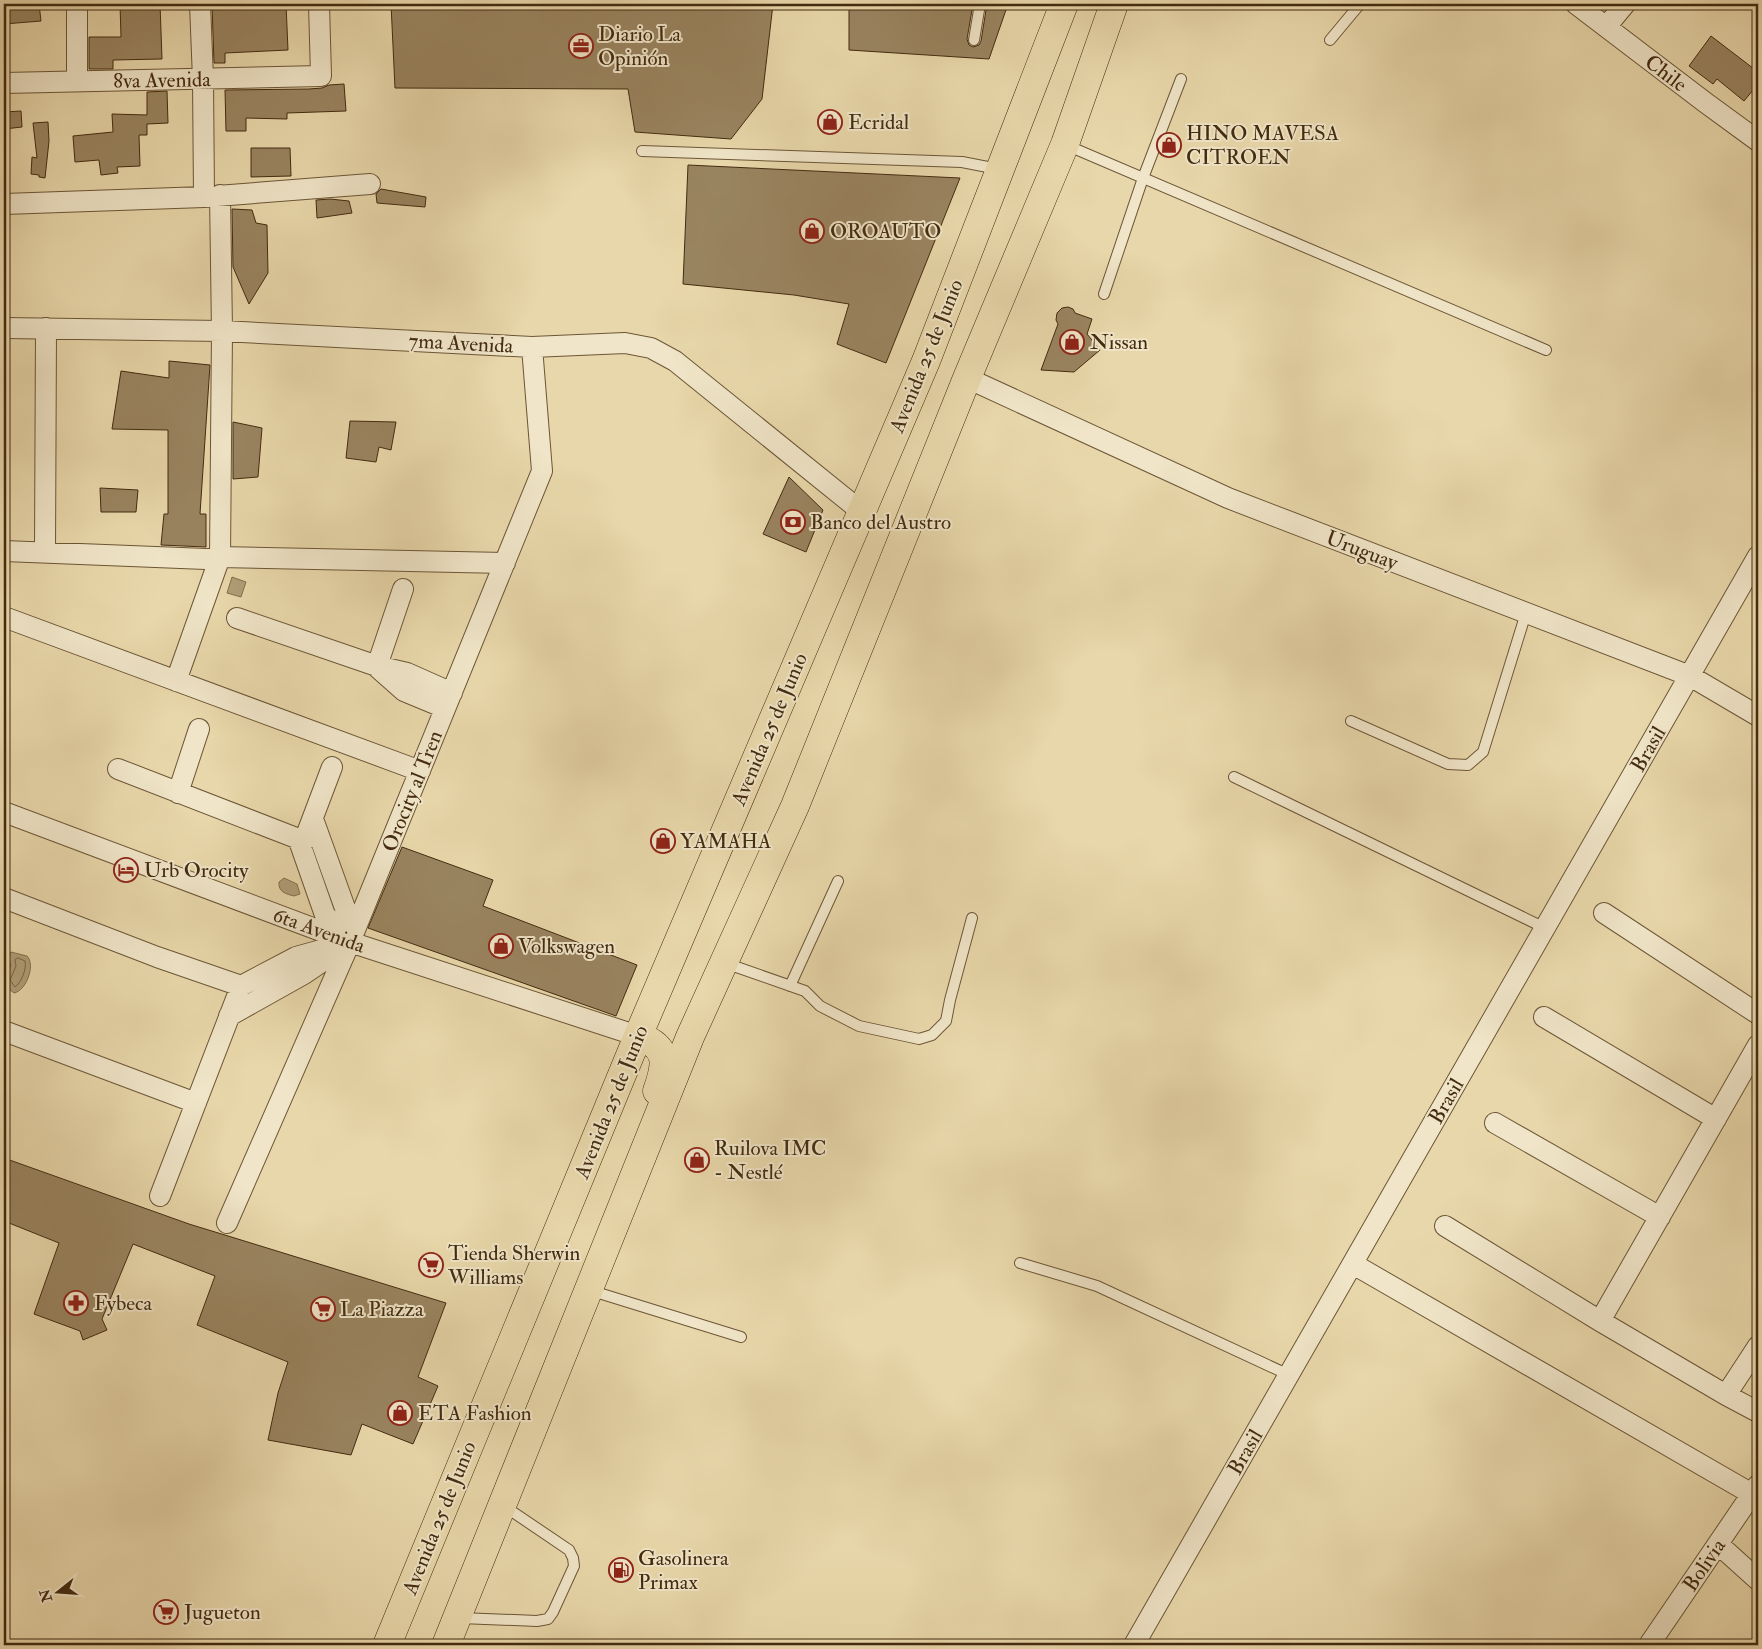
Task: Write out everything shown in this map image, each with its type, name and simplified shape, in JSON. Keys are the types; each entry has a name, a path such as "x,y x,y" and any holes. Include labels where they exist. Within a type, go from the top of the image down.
{"main road":[{"name":"Avenida 25 de Junio","path":"387,1645 638,1036 926,361 1064,4"},
{"path":"446,1645 690,1037 795,806 967,378 1065,144 1114,4"},
{"path":"621,1209 628,1172 663,1071 661,1052 658,1047 651,1041 638,1036"}],"street":[{"path":"77,4 77,82"},
{"path":"176,681 220,557 222,331 203,79 200,4"},
{"name":"8va Avenida","path":"4,83 321,76 319,4"},
{"name":"Chile","path":"1576,4 1758,141"},
{"path":"1606,27 1625,4"},
{"path":"4,204 212,196 370,184"},
{"name":"7ma Avenida","path":"4,328 222,331 532,346 625,343 651,348 675,361 862,512"},
{"path":"45,552 46,328"},
{"name":"Orocity al Tren","path":"227,1223 350,942 542,471 532,346"},
{"name":"Uruguay","path":"967,378 1228,498 1690,676 1758,716"},
{"path":"4,551 206,558 505,563"},
{"name":"Brasil","path":"1134,1645 1758,556"},
{"path":"377,666 403,589"},
{"path":"4,617 420,771"},
{"path":"237,618 377,666 404,691 448,701"},
{"path":"178,792 199,728"},
{"path":"118,769 304,841 332,768"},
{"name":"6ta Avenida","path":"4,812 350,942 638,1036"},
{"path":"313,819 345,908 350,942"},
{"path":"298,838 325,915 350,942"},
{"path":"4,898 157,957 241,986"},
{"path":"1604,913 1758,1014"},
{"path":"160,1196 241,986 296,956 350,942"},
{"path":"229,1016 304,974 350,942"},
{"path":"1544,1016 1716,1119"},
{"path":"4,1031 196,1103"},
{"path":"1600,1321 1758,1045"},
{"path":"1495,1123 1660,1217"},
{"path":"1445,1226 1600,1321 1758,1412"},
{"path":"1353,1264 1755,1489"},
{"path":"1726,1395 1758,1346"},
{"name":"Bolivia","path":"1649,1645 1755,1489"},
{"path":"1718,1544 1758,1580"}],"lane":[{"path":"974,40 980,4"},
{"path":"1330,40 1360,4"},
{"path":"1104,294 1143,178 1181,79"},
{"path":"1065,144 1546,350"},
{"path":"642,151 962,162 999,170"},
{"path":"1351,721 1448,764 1468,765 1483,752 1526,613"},
{"path":"1234,777 1545,928"},
{"path":"790,986 838,880"},
{"path":"724,962 805,991 820,1006 859,1026 919,1039 932,1035 946,1021 972,918"},
{"path":"1020,1263 1097,1286 1289,1375"},
{"path":"588,1290 741,1337"},
{"path":"456,1618 537,1621 548,1619 574,1566 569,1550 502,1504"}],"water":[{"path":"232,577 246,582 241,597 227,593"},
{"path":"284,878 297,884 300,894 294,896 281,890 279,882"},
{"path":"11,952 27,956 30,960 30,971 26,983 14,993 9,989 5,981 11,965 8,958"}],"building":[{"path":"4,4 39,4 41,21 4,24"},
{"path":"120,4 160,4 162,59 113,60 113,69 89,69 89,37 121,37"},
{"path":"212,4 286,4 288,50 225,53 225,63 214,63"},
{"name":"Diario La Opinión","path":"391,4 773,4 762,99 731,139 635,132 628,89 395,88"},
{"path":"849,4 973,4 967,39 969,45 973,47 979,45 981,41 987,4 1008,4 989,59 849,50"},
{"path":"1711,36 1758,72 1758,84 1744,101 1717,79 1713,84 1689,66"},
{"path":"344,84 346,111 287,113 287,119 246,118 246,131 226,131 225,90 309,89"},
{"path":"167,91 168,123 147,124 147,135 139,135 140,166 117,167 118,173 101,175 99,160 75,162 73,136 113,132 112,114 147,115 147,92"},
{"path":"21,111 22,127 4,129 4,112"},
{"path":"48,122 49,141 45,178 31,174 32,157 37,158 33,123"},
{"path":"251,148 290,148 291,176 251,177"},
{"name":"OROAUTO","path":"688,165 960,178 886,363 837,344 849,304 794,295 683,284"},
{"path":"381,189 426,197 425,207 377,203 376,194"},
{"path":"316,200 349,201 352,213 317,218"},
{"path":"232,209 252,210 256,223 267,225 268,273 249,304 233,267"},
{"name":"Nissan","path":"1068,307 1073,309 1075,313 1092,319 1087,334 1100,350 1074,372 1041,370 1058,324 1056,320 1057,313 1062,308"},
{"path":"169,361 210,365 200,514 206,514 206,547 161,545 164,514 168,514 168,430 112,429 121,371 169,378"},
{"path":"350,421 396,422 391,450 379,447 376,462 346,458"},
{"path":"233,422 262,428 258,477 233,479"},
{"name":"Banco del Austro","path":"789,477 823,510 806,552 763,534"},
{"path":"100,488 138,490 136,512 101,512"},
{"name":"Volkswagen","path":"402,847 493,880 483,906 637,965 616,1016 368,928"},
{"name":"La Piazza","path":"4,1158 189,1224 446,1303 418,1377 438,1386 413,1444 362,1424 351,1455 268,1440 278,1393 288,1362 197,1325 215,1276 133,1244 102,1319 107,1330 83,1340 80,1331 34,1314 59,1243 4,1221"}],"place":[{"name":"Diario La Opinión","path":"581,46"},
{"name":"Ecridal","path":"830,122"},
{"name":"HINO MAVESA CITROEN","path":"1169,145"},
{"name":"OROAUTO","path":"812,231"},
{"name":"Nissan","path":"1072,342"},
{"name":"Banco del Austro","path":"793,522"},
{"name":"YAMAHA","path":"663,841"},
{"name":"Urb Orocity","path":"126,870"},
{"name":"Volkswagen","path":"501,946"},
{"name":"Ruilova IMC - Nestlé","path":"697,1160"},
{"name":"Tienda Sherwin Williams","path":"431,1265"},
{"name":"Fybeca","path":"76,1303"},
{"name":"La Piazza","path":"323,1309"},
{"name":"ETA Fashion","path":"400,1413"},
{"name":"Gasolinera Primax","path":"621,1570"},
{"name":"Jugueton","path":"166,1612"}]}
